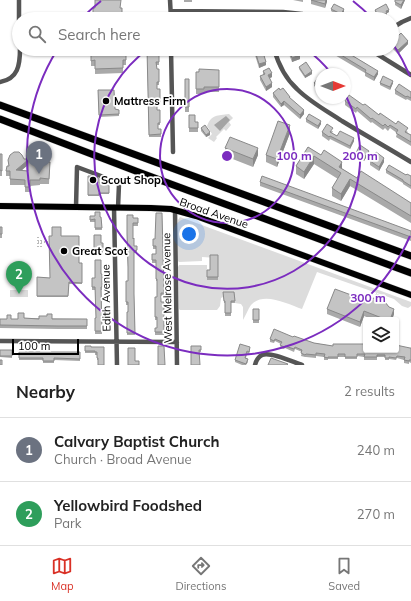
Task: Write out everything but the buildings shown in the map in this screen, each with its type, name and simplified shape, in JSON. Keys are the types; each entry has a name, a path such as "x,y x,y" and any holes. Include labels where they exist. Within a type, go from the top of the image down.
{"highway":[{"path":"0,105 411,256"},
{"path":"0,119 411,273"}],"main road":[{"name":"Broad Avenue","path":"0,206 151,208 175,210 196,216 411,295"}],"street":[{"path":"19,0 19,12"},
{"path":"170,0 171,11 289,12"},
{"path":"399,24 411,18"},
{"path":"0,82 7,80 15,73 20,56"},
{"path":"171,56 173,152"},
{"path":"277,56 288,79 302,94 318,106 411,162"},
{"path":"382,56 411,74"},
{"name":"Edith Avenue","path":"76,207 77,167 119,184 116,208 117,365"},
{"name":"West Melrose Avenue","path":"175,210 177,365"},
{"path":"0,341 177,342"},
{"path":"255,365 258,358 266,354 302,365"}],"path":[{"path":"38,237 38,247"},
{"path":"41,238 41,247"},
{"path":"38,242 51,242"}],"shaded area":[{"path":"229,114 233,118 229,122 231,125 226,131 224,129 216,137 217,138 214,142 208,138 212,134 207,126 211,119 215,116"},
{"path":"226,116 230,120 220,131 214,125"},
{"path":"180,217 411,302 411,306 408,308 402,306 394,299 317,272 302,309 276,300 262,299 251,305 243,320 243,307 241,304 235,303 223,294 220,306 217,310 180,310 179,265 207,265 207,279 218,279 218,258 202,257 202,261 178,261 178,220"},
{"path":"10,290 28,290 28,297 10,297"}],"place":[{"name":"Mattress Firm","path":"106,101"},
{"name":"Calvary Baptist Church","path":"39,174"},
{"name":"Scout Shop","path":"93,180"},
{"name":"Great Scot","path":"64,251"},
{"name":"Yellowbird Foodshed","path":"19,294"}]}
